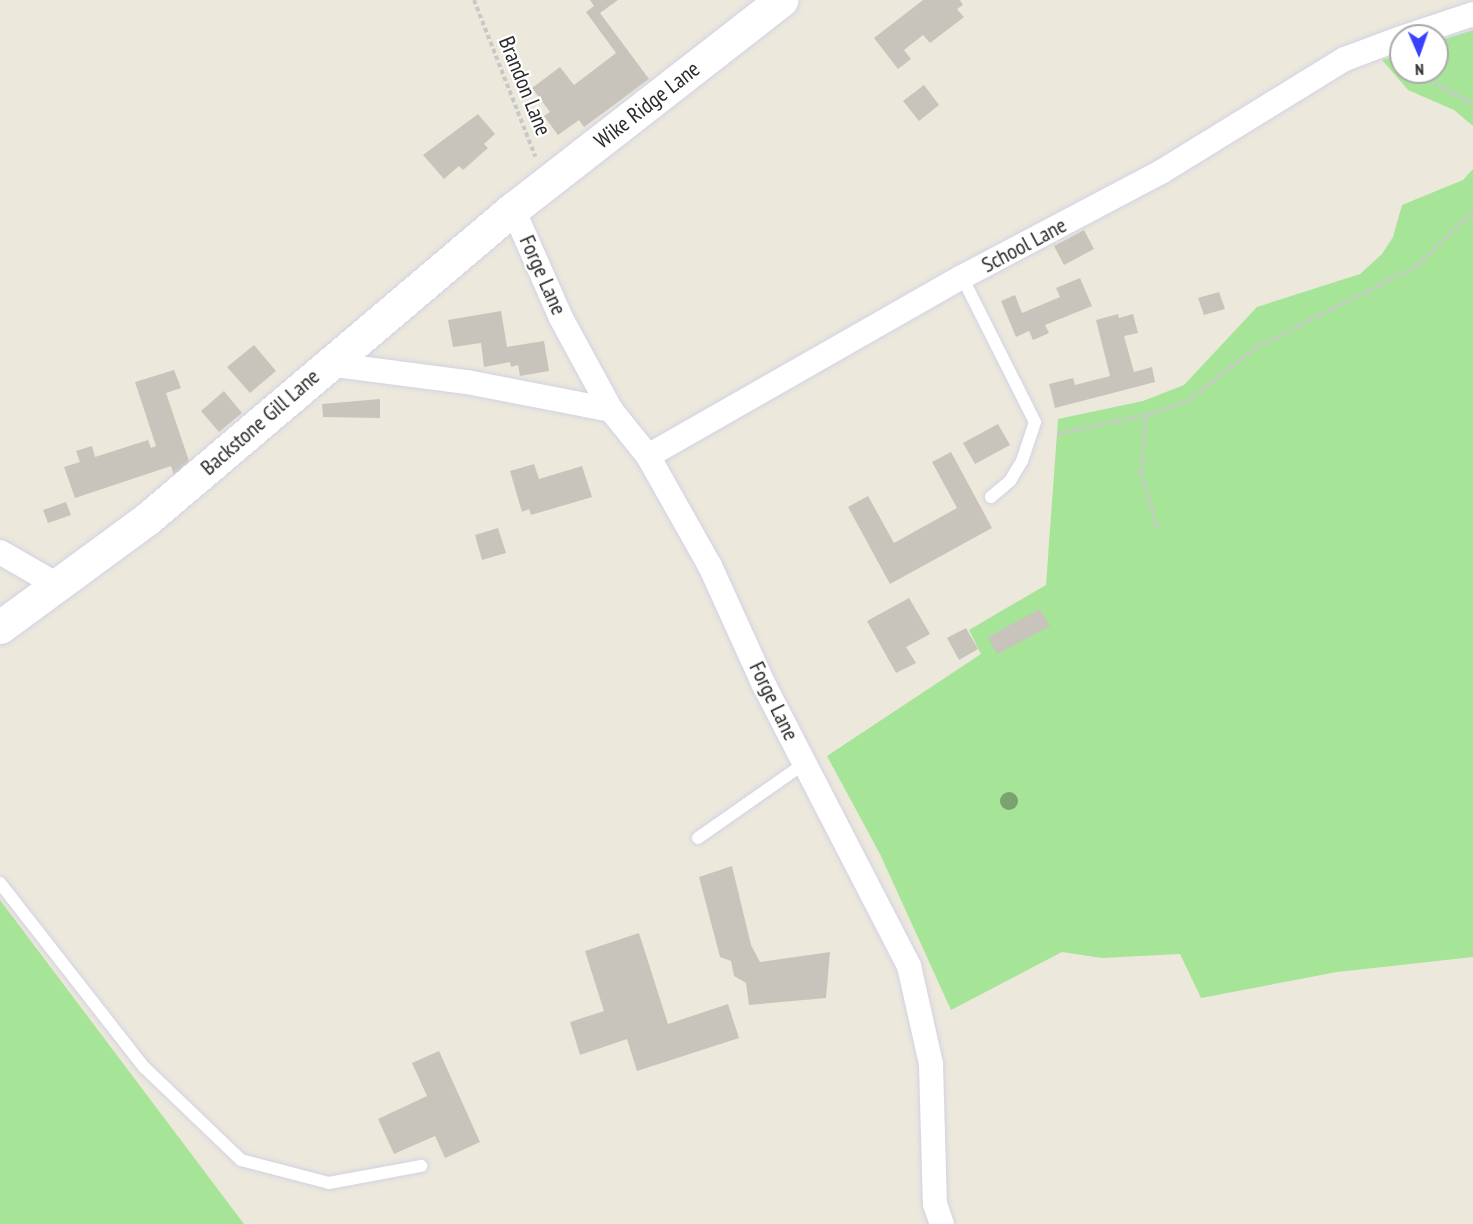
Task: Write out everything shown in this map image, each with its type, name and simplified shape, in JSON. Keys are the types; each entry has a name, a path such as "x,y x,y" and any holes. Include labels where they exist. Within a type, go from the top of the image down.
{"street":[{"name":"Wike Ridge Lane","path":"513,209 781,0"},
{"path":"1443,24 1473,14"},
{"name":"School Lane","path":"648,456 962,277 1161,172 1345,59 1389,42"},
{"name":"Backstone Gill Lane","path":"0,627 59,586 147,519 513,209"},
{"name":"Forge Lane","path":"513,209 561,318 611,410 648,456 710,566 805,763 909,966 931,1065 935,1204 942,1224"},
{"path":"328,364 467,382 611,410"},
{"path":"0,552 59,586"}],"lane":[{"path":"962,277 1035,422 1022,461 1010,481 991,497"},
{"path":"698,838 805,763"},
{"path":"0,883 144,1067 241,1160 329,1183 421,1166"}],"path":[{"name":"Brandon Lane","path":"474,0 546,184"},
{"path":"1436,84 1473,104"},
{"path":"1057,434 1146,415 1188,401 1234,363 1280,334 1390,283 1441,246 1473,211"},
{"path":"1146,415 1141,473 1158,531"}],"green space":[{"path":"1473,30 1473,126 1454,110 1408,90 1403,84 1449,84 1449,37"},
{"path":"1389,57 1389,68 1382,60"},
{"path":"1473,169 1473,957 1337,972 1201,998 1180,954 1102,958 1062,952 951,1010 880,854 827,756 981,654 969,630 1046,585 1058,419 1143,401 1184,385 1257,307 1360,274 1382,254 1393,237 1402,205 1463,180"},
{"path":"0,900 244,1224 0,1224"}],"building":[{"path":"590,0 618,0 600,13 649,79 584,127 579,120 558,135 544,116 550,112 532,88 560,67 574,85 616,53 586,12 594,6"},
{"path":"923,0 960,0 963,5 957,9 964,17 930,43 923,35 904,50 911,59 898,69 874,38"},
{"path":"924,85 939,105 919,121 903,101"},
{"path":"478,114 495,134 484,144 488,148 463,170 459,166 444,179 423,155"},
{"path":"1084,230 1094,249 1064,265 1054,246"},
{"path":"1080,278 1092,306 1045,325 1049,333 1033,340 1029,331 1016,337 1001,301 1015,295 1022,313 1060,297 1056,288"},
{"path":"1219,292 1225,309 1204,315 1198,298"},
{"path":"501,311 507,347 544,341 549,371 520,376 518,365 511,367 510,362 484,367 481,343 453,347 448,320"},
{"path":"1118,314 1119,318 1133,314 1138,333 1124,336 1134,372 1152,367 1155,382 1055,408 1049,384 1073,378 1075,385 1110,376 1096,320"},
{"path":"254,345 276,371 250,393 227,367"},
{"path":"174,370 181,388 166,393 189,461 174,475 171,466 75,498 64,467 80,462 76,451 92,446 95,457 148,440 151,448 156,446 135,382"},
{"path":"224,391 242,413 219,432 201,411"},
{"path":"380,399 380,418 323,417 322,404"},
{"path":"998,424 1010,445 975,464 963,443"},
{"path":"951,452 992,528 890,584 848,507 868,496 894,543 957,508 932,462"},
{"path":"534,464 539,479 582,466 592,497 531,515 529,509 522,512 510,471"},
{"path":"66,502 71,515 48,523 43,510"},
{"path":"498,528 506,553 482,560 475,535"},
{"path":"909,598 930,634 906,647 916,663 896,673 867,621"},
{"path":"1040,609 1050,626 997,654 988,637"},
{"path":"966,628 978,649 959,660 947,638"},
{"path":"732,866 751,945 760,962 830,952 826,998 749,1005 746,983 734,976 731,961 720,957 699,877"},
{"path":"639,933 668,1024 728,1004 739,1038 637,1071 627,1039 580,1055 570,1022 604,1011 585,951"},
{"path":"439,1051 480,1142 445,1158 435,1136 394,1154 378,1119 427,1096 412,1063"}]}
